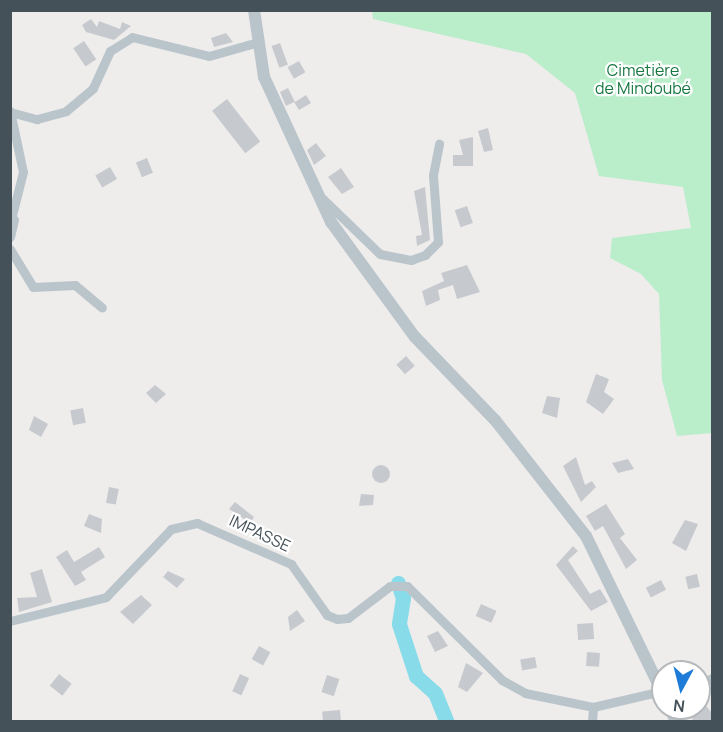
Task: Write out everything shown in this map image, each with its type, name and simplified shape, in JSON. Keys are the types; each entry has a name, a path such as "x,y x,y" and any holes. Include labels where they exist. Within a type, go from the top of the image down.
{"street":[{"path":"254,10 264,77 317,193 339,235 415,337 495,420 586,536 651,669"},
{"path":"10,237 23,172 11,112 37,119 66,111 93,88 110,51 132,37 209,56 258,42"},
{"path":"317,193 380,254 411,260 426,255 438,242 433,175 439,144"},
{"path":"10,249 33,287 75,285 102,308"},
{"name":"IMPASSE","path":"10,621 105,597 171,529 197,523 291,564 327,615 337,619 348,618 390,586 407,586 502,680 548,700 593,707 651,694"},
{"path":"592,722 593,707"}],"green space":[{"name":"Cimetière de Mindoubé","path":"372,11 712,11 712,433 677,436 662,380 659,294 641,274 610,258 612,238 691,228 683,187 599,176 575,93 526,54 373,19"}],"building":[{"path":"91,19 97,27 99,21 120,29 122,22 131,26 114,40 86,32 82,25"},
{"path":"226,33 233,42 214,47 211,38"},
{"path":"84,41 96,59 86,67 73,48"},
{"path":"280,43 288,65 279,68 272,46"},
{"path":"299,61 305,72 294,79 288,67"},
{"path":"288,88 295,102 306,95 311,103 299,110 294,102 286,106 280,92"},
{"path":"227,99 260,142 245,153 212,111"},
{"path":"488,128 493,150 484,152 478,131"},
{"path":"473,137 473,166 453,166 453,155 463,155 459,140"},
{"path":"316,143 326,156 314,165 307,150"},
{"path":"147,158 153,173 142,177 136,162"},
{"path":"110,167 117,179 102,188 95,176"},
{"path":"341,168 354,187 342,194 328,177"},
{"path":"425,187 430,240 417,246 416,236 422,235 414,191"},
{"path":"467,206 473,223 461,227 455,210"},
{"path":"467,265 480,292 457,299 453,285 438,290 440,300 426,306 422,291 444,281 441,273"},
{"path":"406,356 415,366 405,374 396,365"},
{"path":"596,374 609,379 604,392 614,399 603,414 586,402"},
{"path":"155,385 166,394 156,403 146,393"},
{"path":"547,396 560,398 557,418 542,413"},
{"path":"83,408 86,423 73,425 70,410"},
{"path":"34,416 48,424 41,437 29,430"},
{"path":"576,457 585,485 592,481 596,487 581,502 563,466"},
{"path":"628,459 634,469 618,473 612,463"},
{"path":"381,465 387,468 390,474 387,480 381,483 375,480 372,474 375,468"},
{"path":"109,487 119,489 116,505 106,503"},
{"path":"361,494 374,495 373,505 359,506"},
{"path":"235,502 254,517 250,523 229,509"},
{"path":"606,504 625,534 620,538 637,560 626,569 603,526 595,531 586,516"},
{"path":"89,514 102,519 101,533 84,526"},
{"path":"685,520 698,524 686,551 672,543"},
{"path":"573,546 578,551 568,560 590,594 600,589 608,602 591,611 556,565"},
{"path":"99,547 105,557 81,572 86,580 75,586 56,557 67,550 74,562"},
{"path":"42,569 52,602 19,612 17,598 37,597 30,573"},
{"path":"168,571 185,579 177,588 163,577"},
{"path":"697,574 700,587 688,589 685,577"},
{"path":"661,580 666,590 651,598 646,588"},
{"path":"141,595 152,605 133,624 120,612"},
{"path":"481,604 497,611 491,623 476,616"},
{"path":"297,610 305,621 290,631 288,617"},
{"path":"593,623 594,639 578,640 577,624"},
{"path":"438,631 448,646 435,652 427,636"},
{"path":"259,646 270,652 263,665 252,659"},
{"path":"587,652 600,653 599,667 586,666"},
{"path":"535,657 537,668 522,670 520,660"},
{"path":"466,663 483,673 467,692 458,687"},
{"path":"59,674 72,684 62,696 50,686"},
{"path":"240,674 249,678 241,695 232,691"},
{"path":"327,675 339,679 334,696 321,692"},
{"path":"340,710 341,722 323,722 322,712"},
{"path":"712,713 712,722 694,722 693,720 711,720"}],"waterway":[{"path":"398,583 403,598 399,624 416,676 435,693 447,722"}]}
